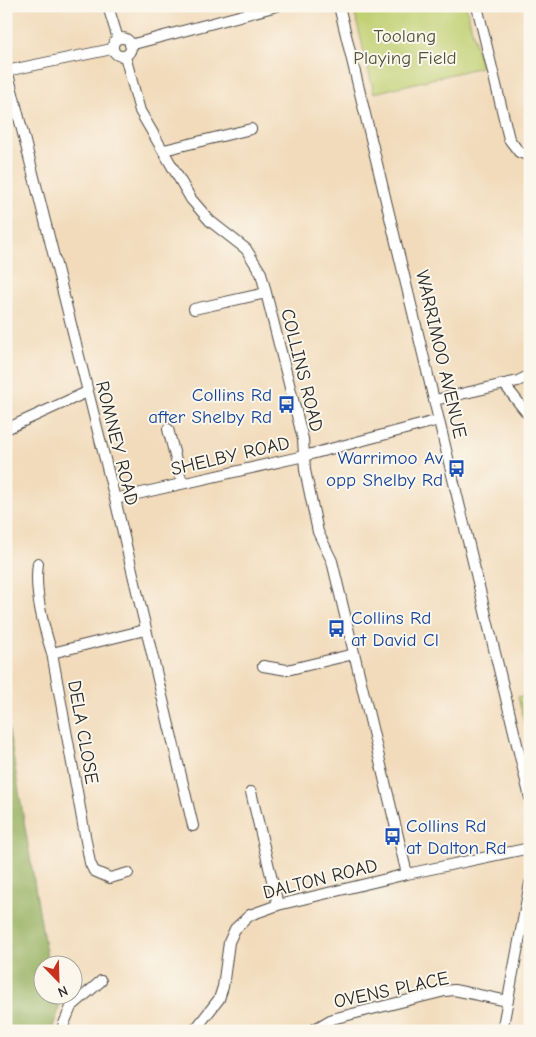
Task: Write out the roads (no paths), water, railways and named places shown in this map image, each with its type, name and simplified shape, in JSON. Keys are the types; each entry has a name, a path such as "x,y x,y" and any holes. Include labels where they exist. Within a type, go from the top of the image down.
{"street":[{"path":"108,6 118,39"},
{"path":"130,45 277,6"},
{"name":"WARRIMOO AVENUE","path":"339,6 530,798"},
{"path":"477,6 509,138 519,152 530,156"},
{"path":"118,39 126,39 130,45 130,52 125,56 117,55 112,49 113,43 118,39"},
{"path":"7,70 112,49"},
{"name":"COLLINS ROAD","path":"125,56 140,111 198,210 246,249 258,268 303,439 304,456 318,532 332,561 407,874"},
{"name":"ROMNEY ROAD","path":"7,70 115,499 192,826"},
{"path":"164,150 250,129"},
{"path":"194,309 266,293"},
{"path":"435,400 504,384 530,375"},
{"path":"504,384 530,417"},
{"path":"6,429 87,392"},
{"name":"SHELBY ROAD","path":"115,499 304,456 439,420"},
{"path":"168,429 182,483"},
{"name":"DELA CLOSE","path":"38,563 36,579 52,653 90,863 94,871 110,878 128,873"},
{"path":"52,653 145,630"},
{"path":"263,666 287,670 354,654"},
{"path":"251,792 278,905"},
{"name":"DALTON ROAD","path":"194,1031 219,999 223,987 226,953 235,928 250,915 278,905 407,874 530,848"},
{"path":"502,1031 530,883"},
{"path":"61,1031 71,1007 101,981"},
{"name":"OVENS PLACE","path":"312,1030 332,1019 454,990 508,1001"}],"place":[{"name":"Collins Rd after Shelby Rd","path":"286,405"},
{"name":"Warrimoo Av opp Shelby Rd","path":"457,468"},
{"name":"Collins Rd at David Cl","path":"337,628"},
{"name":"Collins Rd at Dalton Rd","path":"392,836"}],"park label":[{"name":"Toolang Playing Field","path":"405,46"}]}
